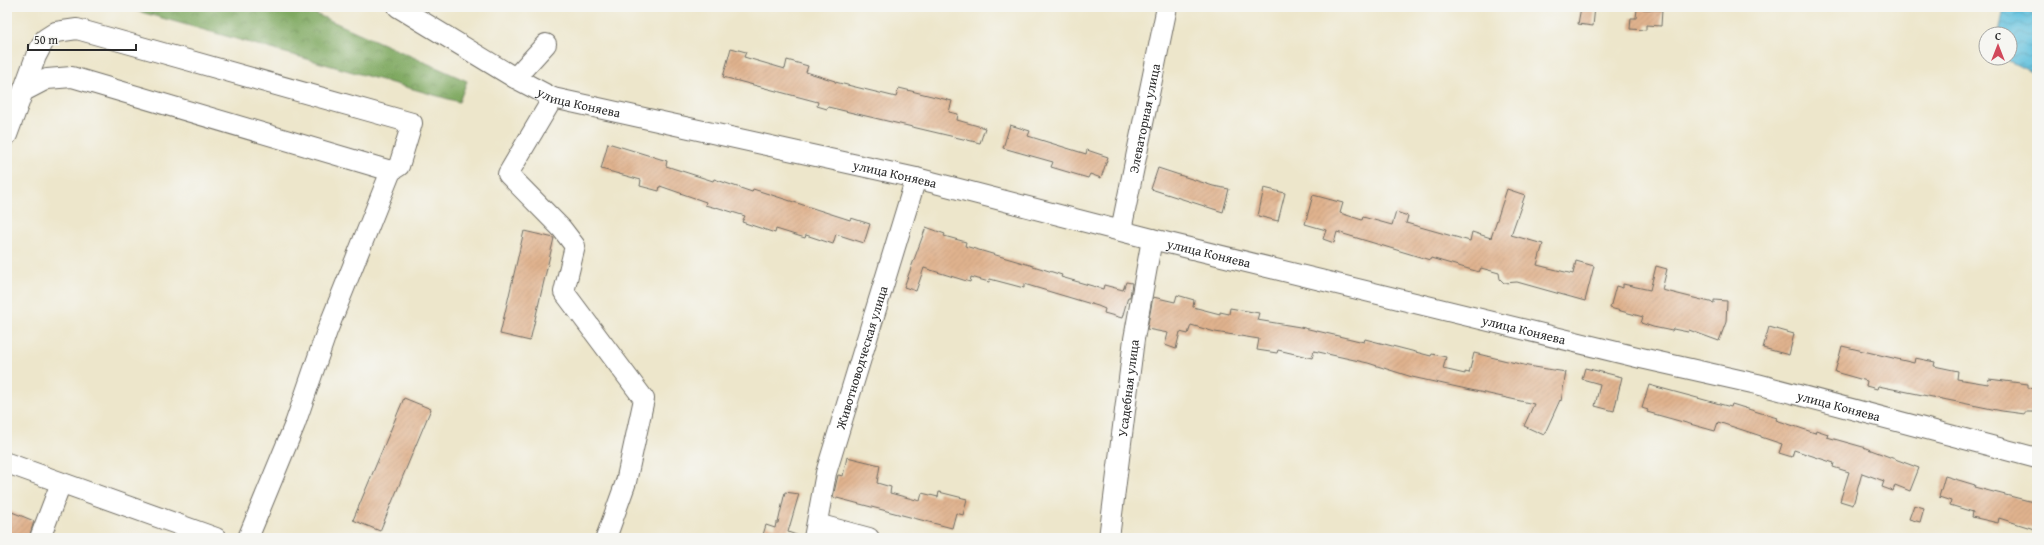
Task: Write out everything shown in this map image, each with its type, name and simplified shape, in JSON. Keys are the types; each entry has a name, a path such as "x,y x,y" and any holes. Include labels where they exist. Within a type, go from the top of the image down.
{"street":[{"name":"улица Коняева","path":"398,7 516,78 554,98 916,178 1152,239 1641,358 1757,384 2037,458"},
{"name":"Элеваторная улица","path":"1121,230 1167,7"},
{"path":"7,135 36,56 45,39 56,32 77,29 412,123 399,166 391,171 326,331 295,424 248,538"},
{"path":"516,78 546,44"},
{"path":"24,91 47,79 72,77 391,171"},
{"path":"554,98 508,174 562,229 575,246 564,292 644,399 626,482 606,538"},
{"name":"Животноводческая улица","path":"815,531 826,473 916,178"},
{"name":"Усадебная улица","path":"1109,538 1134,339 1152,239"},
{"path":"7,463 216,538"},
{"path":"40,538 61,483"},
{"path":"815,531 869,538"}],"green space":[{"path":"123,7 300,7 467,81 459,102"}],"water":[{"path":"2008,7 2020,7 2037,15 2037,75 2018,66 2018,26 2000,26 2003,12"}],"building":[{"path":"1581,7 1595,7 1593,26 1578,24"},
{"path":"1637,9 1662,10 1661,26 1646,25 1646,30 1630,29 1631,18 1636,18"},
{"path":"731,48 746,52 744,57 785,69 787,60 808,66 806,72 835,82 896,97 899,88 952,101 949,112 958,114 957,120 985,128 980,143 828,107 827,109 817,106 818,102 723,77"},
{"path":"1010,125 1030,131 1028,136 1086,154 1087,150 1108,157 1101,178 1090,174 1088,178 1051,167 1053,162 1003,148"},
{"path":"608,143 667,161 666,166 713,181 714,179 752,192 753,189 850,220 851,218 870,224 864,243 836,234 833,244 806,235 805,238 776,229 775,233 742,222 745,216 705,205 706,202 660,186 659,191 640,186 641,180 601,169"},
{"path":"1158,168 1213,186 1229,189 1223,212 1151,189"},
{"path":"1264,188 1285,193 1278,221 1258,216"},
{"path":"1507,189 1525,195 1511,235 1543,244 1537,265 1573,274 1576,261 1594,266 1585,301 1517,282 1504,283 1500,279 1499,273 1481,268 1479,272 1431,258 1430,260 1337,232 1334,243 1323,239 1326,230 1305,224 1313,195 1343,203 1340,213 1362,220 1363,217 1392,225 1396,212 1408,216 1406,223 1470,241 1472,232 1491,238"},
{"path":"926,227 945,234 944,236 966,242 965,246 1103,289 1104,285 1123,290 1126,282 1132,283 1130,297 1128,297 1122,318 1104,313 1105,309 1098,306 1024,284 1024,288 990,279 989,282 971,277 970,282 924,268 916,291 904,287"},
{"path":"524,231 554,238 530,341 500,334"},
{"path":"1656,266 1667,269 1662,290 1714,303 1714,300 1727,301 1726,322 1719,341 1689,330 1688,332 1673,329 1672,331 1653,327 1641,323 1643,317 1610,308 1616,286 1623,288 1623,284 1650,290"},
{"path":"1177,295 1194,300 1193,307 1220,314 1220,312 1229,314 1230,308 1259,313 1257,320 1300,327 1364,342 1365,339 1431,356 1432,354 1446,357 1443,369 1465,374 1465,372 1469,373 1474,353 1528,366 1566,372 1561,401 1560,400 1544,435 1524,426 1534,404 1412,377 1368,363 1314,351 1312,358 1278,350 1277,353 1257,350 1259,339 1215,332 1191,325 1188,334 1180,332 1176,349 1165,345 1168,333 1147,329 1153,297 1175,302"},
{"path":"1769,327 1794,334 1789,355 1763,348"},
{"path":"1842,346 1914,363 1915,358 1935,362 1934,366 1958,371 1957,379 1988,384 1989,379 2028,384 2028,388 2037,389 2037,412 2025,412 2025,414 2002,411 1878,386 1877,389 1866,386 1867,381 1835,372"},
{"path":"1585,368 1622,377 1614,411 1595,406 1600,384 1582,379"},
{"path":"1649,385 1731,407 1732,404 1777,418 1776,420 1815,433 1816,430 1828,434 1827,437 1863,447 1919,468 1910,491 1895,485 1893,491 1882,487 1884,481 1862,473 1853,505 1840,501 1849,472 1833,467 1834,463 1794,450 1792,457 1779,453 1782,444 1718,422 1715,431 1647,412 1648,410 1642,408"},
{"path":"404,398 431,409 380,531 353,520"},
{"path":"847,457 880,465 877,483 891,487 890,493 920,501 922,493 938,497 939,492 967,499 963,515 956,513 952,528 833,497 838,475 843,476"},
{"path":"1945,476 1975,485 1974,487 2037,503 2037,526 2035,525 2034,529 1999,518 1998,523 1972,517 1973,512 1950,505 1951,501 1939,497"},
{"path":"785,492 799,494 788,532 799,536 799,538 762,538 766,525 775,528 776,523 778,523"},
{"path":"1914,505 1924,508 1920,522 1909,519"},
{"path":"7,510 34,521 29,538 7,538"}]}
